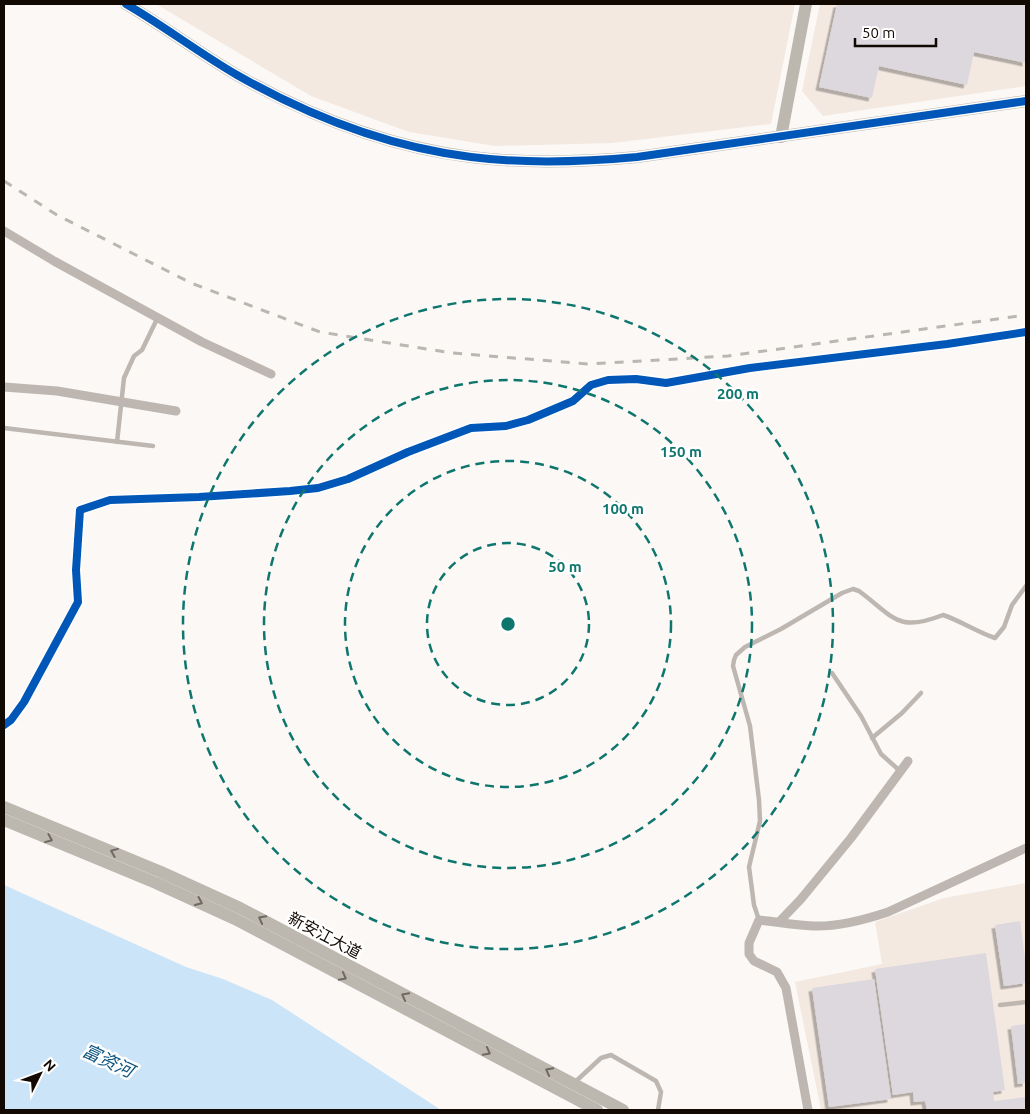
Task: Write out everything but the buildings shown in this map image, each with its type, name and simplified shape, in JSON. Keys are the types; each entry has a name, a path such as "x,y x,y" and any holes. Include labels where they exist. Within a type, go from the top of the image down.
{"main road":[{"path":"126,4 212,60 297,106 373,135 470,157 576,162 637,157 1026,101"},
{"path":"781,137 806,4"},
{"name":"新安江大道","path":"4,807 161,872 240,908 623,1110"},
{"name":"新安江大道","path":"4,820 156,883 235,919 597,1110"}],"street":[{"path":"4,230 202,342 271,374"},
{"path":"4,724 11,720 24,702 78,602 76,570 80,510 110,500 290,492 318,488 348,479 408,452 472,428 506,426 528,420 573,401 591,385 608,380 636,379 666,383 750,368 946,344 1026,332"},
{"path":"4,387 57,391 176,411"},
{"path":"779,922 820,876 908,761"},
{"path":"808,1110 786,988 776,972 754,961 749,954 749,943 759,920 814,926 873,917 888,912 1026,848"}],"lane":[{"path":"117,442 124,378 134,356 142,350 158,318"},
{"path":"4,428 153,446"},
{"path":"759,920 754,904 749,867 760,821 759,800 750,726 733,666 736,655 745,647 781,629 842,593 853,589 859,591 897,621 915,623 943,614 958,620 977,632 995,638 1004,627 1012,605 1026,586"},
{"path":"832,673 861,716 881,754 901,772"},
{"path":"872,738 902,713 921,693"},
{"path":"1000,1006 1026,1002"},
{"path":"573,1084 601,1058 611,1055 656,1081 661,1092 658,1110"}],"shaded area":[{"path":"156,4 795,4 771,124 613,143 495,146 409,132 311,96"},
{"path":"820,4 1026,4 1026,86 823,116 802,91"},
{"path":"1026,883 1026,1110 821,1110 795,982 882,964 875,922 944,898"}],"water":[{"name":"富资河","path":"4,885 186,967 223,979 272,1000 441,1110 4,1110"}],"railway":[{"path":"4,181 57,215 191,283 320,332 452,353 589,364 728,356 1026,315"}],"cycle path":[{"path":"126,4 237,75 292,104 350,128 410,146 471,157 512,161 554,162 637,157 1026,101"},
{"path":"4,725 11,720 24,702 78,602 76,570 80,510 110,500 199,497 318,488 348,479 408,452 471,428 506,426 528,420 573,401 591,385 608,380 636,379 666,383 750,368 947,344 1026,332"}]}
